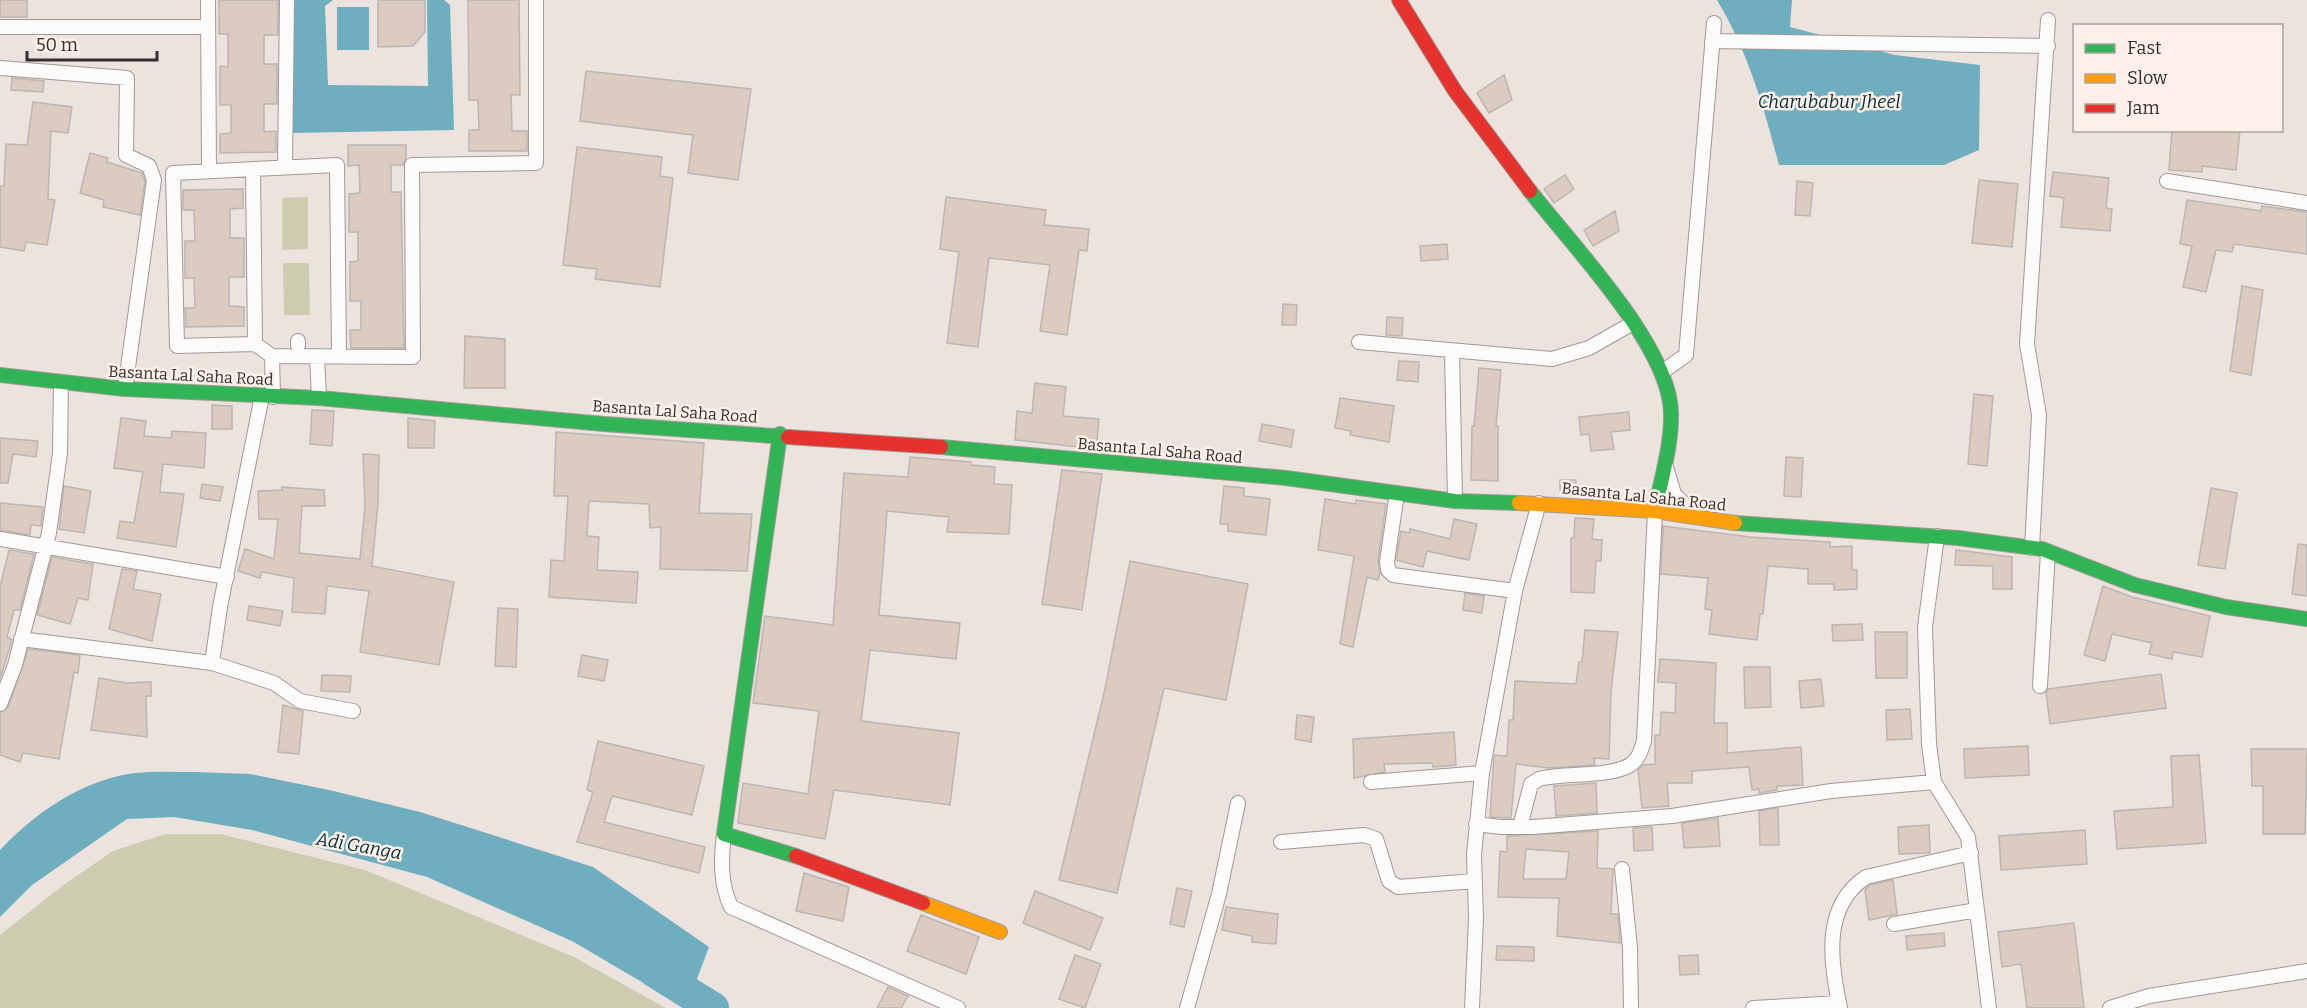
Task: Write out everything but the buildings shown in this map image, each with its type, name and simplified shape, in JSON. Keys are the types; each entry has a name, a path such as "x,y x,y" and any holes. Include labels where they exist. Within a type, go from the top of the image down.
{"main road":[{"path":"1399,0 1426,47 1480,125 1633,323 1662,372 1670,400 1671,433 1664,455 1655,511"},
{"name":"Basanta Lal Saha Road","path":"0,375 125,389 319,398 604,424 780,434 1286,478 1455,501 1539,503 1655,511 1751,525 1937,536 2032,548 2135,585 2226,607 2307,619"},
{"path":"780,434 724,834 829,867 1000,932"}],"street":[{"path":"208,0 209,171"},
{"path":"285,167 287,0"},
{"path":"339,355 337,165 172,173 177,346 255,344 272,356 413,357 412,165 536,163 536,0"},
{"path":"2032,548 2039,415 2028,344 2048,20"},
{"path":"1662,372 1686,355 1714,23"},
{"path":"0,27 208,27"},
{"path":"1712,41 2048,46"},
{"path":"0,68 127,78 126,155 149,166 153,180 125,389"},
{"path":"253,169 255,344"},
{"path":"2167,181 2307,203"},
{"path":"1359,342 1552,359 1589,348 1633,323"},
{"path":"1452,351 1455,501"},
{"path":"212,663 227,577 268,397 272,356"},
{"path":"317,356 319,398"},
{"path":"0,704 46,548 60,453 61,382"},
{"path":"1664,455 1674,494 1697,517"},
{"path":"1397,493 1387,562 1388,570 1393,575 1515,591"},
{"path":"1472,1008 1476,930 1474,881 1476,824 1482,773 1515,591 1539,503"},
{"path":"1520,827 1531,784 1539,779 1614,770 1630,765 1640,755 1644,741 1655,511"},
{"path":"1937,536 1925,627 1929,744 1934,782 1968,837 1984,984 1989,1008"},
{"path":"0,539 227,577"},
{"path":"2040,686 2048,552"},
{"path":"21,639 212,663 274,683 300,701 353,711"},
{"path":"1371,782 1482,773"},
{"path":"1476,824 1520,827 1690,814 1832,791 1934,782"},
{"path":"1187,1008 1219,894 1238,803"},
{"path":"724,834 720,867 724,894 731,907 958,1008"},
{"path":"1281,842 1364,835 1376,839 1389,881 1398,887 1474,881"},
{"path":"1753,1008 1840,1006 1832,965 1831,936 1843,902 1856,884 1866,877 1971,854"},
{"path":"1622,869 1630,948 1631,1008"},
{"path":"1894,924 1977,910"},
{"path":"2110,1008 2159,994 2307,971"}],"shaded area":[{"path":"308,197 308,249 282,250 282,198"},
{"path":"283,263 309,263 310,315 284,315"},
{"path":"165,834 221,834 365,870 574,957 666,1008 0,1008 0,935 62,886 113,851"}],"water":[{"path":"293,0 333,0 325,6 328,85 428,86 427,0 444,0 450,5 454,130 292,133"},
{"name":"Charubabur Jheel","path":"1717,0 1792,0 1790,27 1895,55 1980,65 1979,150 1944,165 1779,165 1761,101 1746,60 1738,39"},
{"path":"337,7 369,7 369,50 337,50"},
{"path":"143,772 250,774 329,790 420,812 593,867 709,947 686,1008 572,941 427,877 252,830 174,817 127,819 32,885 0,917 0,850 45,811 78,790 115,777"}],"waterway":[{"name":"Adi Ganga","path":"655,972 713,1008"}],"traffic: fast":[{"path":"1530,191 1615,296 1654,357 1666,385 1671,412 1670,437 1655,511"},
{"path":"0,375 125,389 319,398 604,424 788,437"},
{"path":"780,434 724,834 796,856"},
{"path":"941,447 1286,478 1455,501 1519,503"},
{"path":"1735,523 1958,538 2042,549 2135,585 2226,607 2307,619"}],"traffic: slow":[{"path":"1519,503 1655,511 1735,523"},
{"path":"923,903 1000,932"}],"traffic: jam":[{"path":"1399,0 1455,91 1530,191"},
{"path":"788,437 941,447"},
{"path":"796,856 923,903"}]}
